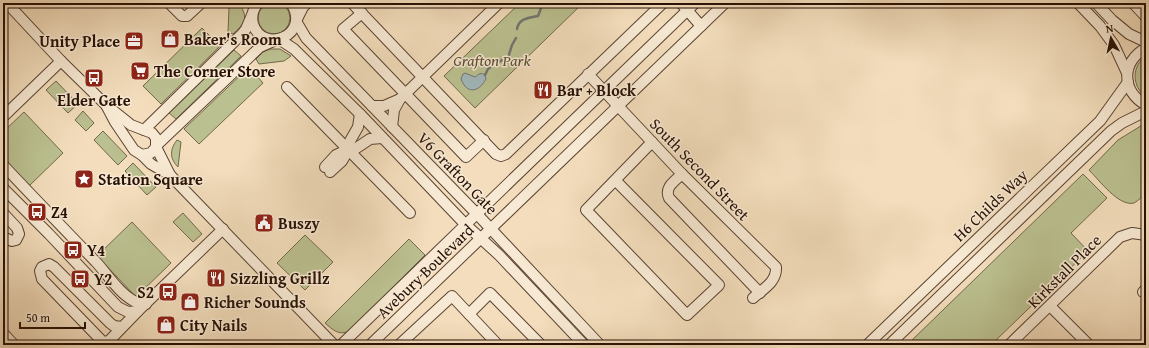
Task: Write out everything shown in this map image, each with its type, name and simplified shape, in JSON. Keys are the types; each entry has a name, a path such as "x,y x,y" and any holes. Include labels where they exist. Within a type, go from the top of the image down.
{"street":[{"path":"7,3 106,106 132,125 150,132 154,136 156,147 170,175"},
{"path":"169,3 182,16 187,16 201,3"},
{"path":"249,3 253,14"},
{"path":"132,148 131,140 134,135 138,131 144,130 242,34 246,29 258,3"},
{"name":"V6 Grafton Gate","path":"291,3 296,13 296,20 306,38 476,213 600,345"},
{"path":"142,155 151,153 264,44 290,33 303,7 307,3"},
{"path":"352,3 496,154 501,156 506,154 663,3"},
{"path":"392,127 394,110 403,97 499,3"},
{"name":"Avebury Boulevard","path":"341,345 604,91 684,7 695,3"},
{"name":"Avebury Boulevard","path":"370,345 725,3"},
{"path":"1078,3 1100,26 1109,39 1128,77 1134,96 1146,105"},
{"path":"1096,3 1112,20 1129,34 1146,42"},
{"path":"1132,3 1146,17"},
{"path":"684,7 702,26"},
{"path":"362,13 343,30 403,97 466,157 484,140"},
{"name":"V6 Grafton Gate","path":"253,14 253,23 261,36 268,39 277,39 294,49 360,114 465,224 512,269 584,345"},
{"name":"H6 Childs Way","path":"867,345 1100,121 1128,77 1133,58 1146,48"},
{"path":"3,117 61,60"},
{"name":"South Second Street","path":"588,74 682,174 776,267 774,280 756,296 669,198 667,194 668,189 682,174"},
{"path":"287,87 410,213"},
{"path":"372,106 384,106 403,97"},
{"path":"106,106 136,153 142,155 151,164 170,175 224,229 334,345"},
{"name":"H6 Childs Way","path":"889,345 1110,131 1146,111"},
{"path":"327,169 342,161 349,149 350,141 358,127 360,114"},
{"path":"349,149 355,149 370,139 382,138"},
{"path":"615,180 719,285 687,315 586,210 615,180 652,142"},
{"path":"3,165 124,293 135,302 146,304"},
{"path":"3,188 118,307 128,312 138,311"},
{"path":"3,213 17,228 19,234 16,240 12,242 3,237"},
{"path":"122,327 114,326 110,323 54,267 49,264 42,267 40,274 42,279 102,341 108,342 138,311 224,229"},
{"name":"Kirkstall Place","path":"1009,345 1120,237 1132,232 1146,235"},
{"path":"469,314 490,293 541,345"},
{"path":"399,345 452,296 498,345"},
{"path":"1050,306 1089,345"},
{"path":"3,333 14,345"}],"green space":[{"path":"271,2 277,2 287,9 290,18 289,24 283,31 277,34 271,34 261,27 258,21 258,15 265,5"},
{"name":"Grafton Park","path":"520,3 583,3 475,108 444,76"},
{"path":"236,4 240,5 245,18 240,27 233,34 228,32 229,8"},
{"path":"202,28 220,46 161,104 143,86"},
{"path":"270,49 280,49 291,56 284,61 259,64 256,59 263,52"},
{"path":"234,50 241,56 176,119 169,113"},
{"path":"1146,56 1146,97 1138,88 1135,76 1138,65"},
{"path":"249,67 263,83 199,144 184,129"},
{"path":"56,81 78,104 68,113 46,90"},
{"path":"83,111 94,123 86,131 75,120"},
{"path":"24,112 63,153 29,186 3,159 3,132"},
{"path":"1146,124 1146,192 1136,202 1128,203 1122,201 1110,192 1089,170 1118,140"},
{"path":"103,131 127,156 118,165 94,140"},
{"path":"177,140 181,142 178,167 172,157 172,150"},
{"path":"133,163 156,187 147,195 125,171"},
{"path":"1083,174 1107,198 1071,233 1088,251 991,345 907,345"},
{"path":"183,213 202,234 193,242 173,222"},
{"path":"132,222 171,263 136,297 97,256"},
{"path":"305,235 333,262 305,290 277,263"},
{"path":"409,239 425,255 349,331 339,333 325,323"}],"water":[{"path":"465,73 475,77 482,74 485,75 486,79 477,89 473,90 466,88 461,79"}],"waterway":[{"path":"517,29 518,25 522,21 538,16 543,3"},
{"path":"498,62 508,58 516,38"},
{"path":"485,75 488,69 494,64"}],"place":[{"name":"Baker's Room","path":"170,39"},
{"name":"Unity Place","path":"134,41"},
{"name":"The Corner Store","path":"140,71"},
{"name":"Elder Gate","path":"94,78"},
{"name":"Bar + Block","path":"543,90"},
{"name":"Station Square","path":"84,179"},
{"name":"Z4","path":"37,212"},
{"name":"Buszy","path":"264,223"},
{"name":"Y4","path":"73,250"},
{"name":"Sizzling Grillz","path":"216,278"},
{"name":"Y2","path":"80,279"},
{"name":"S2","path":"168,292"},
{"name":"Richer Sounds","path":"190,302"},
{"name":"City Nails","path":"166,325"}]}
